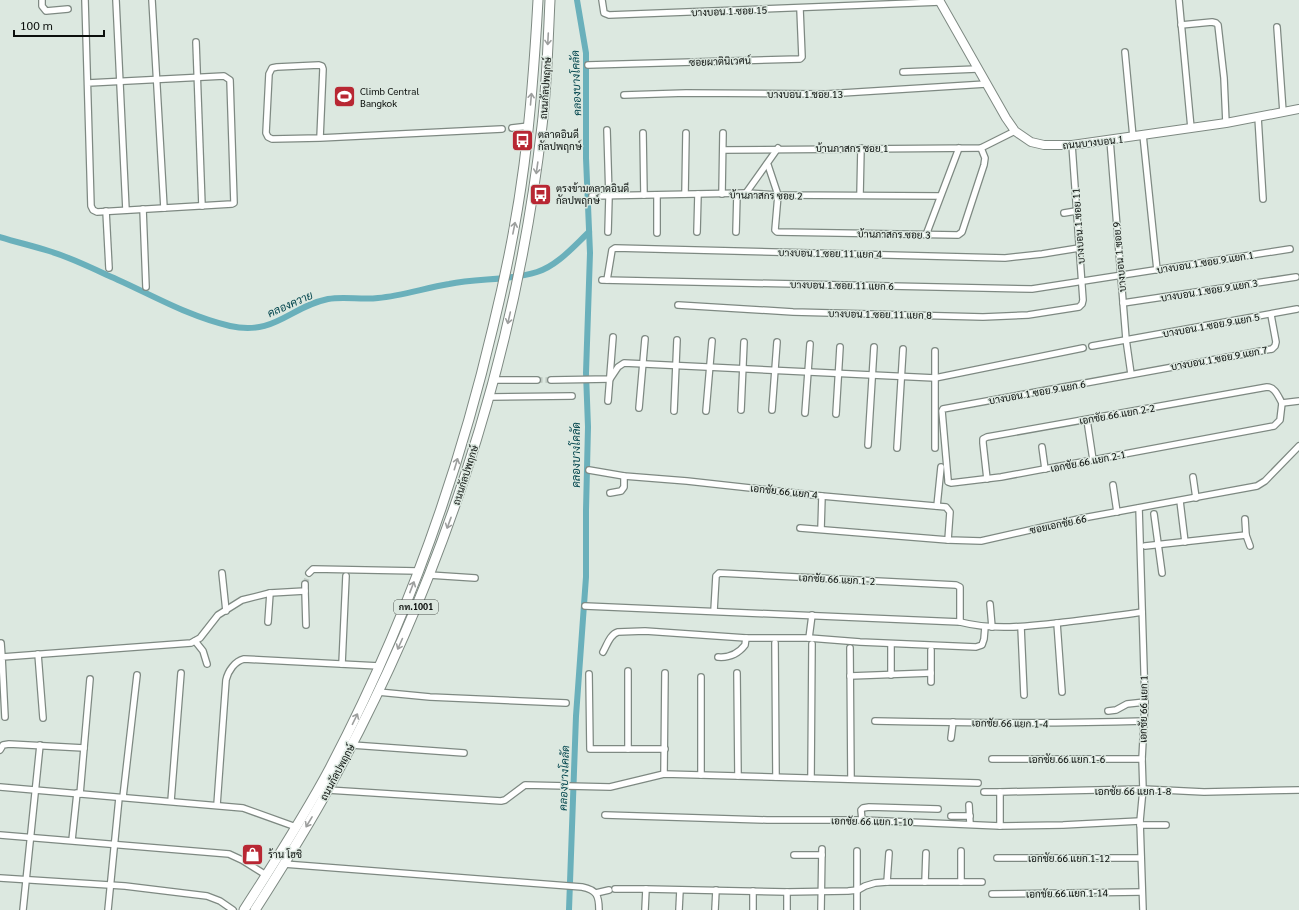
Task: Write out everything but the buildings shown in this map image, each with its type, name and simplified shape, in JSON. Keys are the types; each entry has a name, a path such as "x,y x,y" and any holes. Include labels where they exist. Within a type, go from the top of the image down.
{"main road":[{"name":"ถนนกัลปพฤกษ์","path":"244,910 296,827 344,741 396,629 442,509 483,370 507,266 517,210 528,126 538,0"},
{"name":"ถนนกัลปพฤกษ์","path":"255,910 328,790 378,692 429,575 465,476 490,397 507,329 520,267 531,204 542,125 550,0"},
{"name":"ถนนบางบอน 1","path":"940,1 977,69 1015,131 1031,142 1044,145 1072,145 1226,123 1299,109"}],"street":[{"path":"42,0 42,6 46,11 68,9"},
{"path":"84,0 91,206 93,210 97,212 202,206 232,204 235,201 230,80 224,76 88,83"},
{"path":"116,0 126,210"},
{"path":"152,0 164,208"},
{"name":"บางบอน 1 ซอย 15","path":"602,0 604,13 608,15 940,1"},
{"path":"1178,0 1191,128"},
{"name":"ซอยผาตินิเวศน์","path":"588,65 800,59 802,57 800,8"},
{"path":"1181,25 1212,22 1218,25 1224,78 1226,123"},
{"path":"1277,27 1283,112"},
{"path":"196,42 202,206"},
{"path":"1124,52 1133,137"},
{"path":"320,138 322,66 305,65 272,68 268,74 266,133 273,139 320,138 502,129"},
{"path":"903,72 977,69"},
{"name":"บางบอน 1 ซอย 13","path":"624,95 686,93 826,94 986,84"},
{"path":"1258,116 1263,199"},
{"path":"512,128 528,126"},
{"path":"607,130 609,196 608,232"},
{"path":"982,148 1015,131"},
{"path":"643,133 644,195"},
{"path":"685,194 686,133"},
{"path":"722,194 723,133"},
{"path":"1144,135 1157,270"},
{"name":"บางบอน 1 ซอย 9","path":"1110,140 1120,275 1131,374"},
{"name":"บางบอน 1 ซอย 11","path":"1072,145 1082,281 1083,300 1081,306"},
{"path":"746,193 768,165 778,148"},
{"name":"บ้านภาสกร ซอย 1","path":"723,150 778,148 982,148"},
{"path":"860,195 861,148"},
{"path":"926,235 959,148"},
{"name":"บ้านภาสกร ซอย 3","path":"778,195 775,230 777,232 958,235 962,232 985,161 982,148"},
{"path":"768,165 778,195"},
{"name":"บ้านภาสกร ซอย 2","path":"592,196 746,193 778,195 940,196"},
{"path":"697,232 698,194"},
{"path":"736,232 737,194"},
{"path":"657,195 657,232"},
{"path":"143,209 146,287"},
{"path":"106,211 110,268"},
{"path":"1064,213 1076,211"},
{"name":"บางบอน 1 ซอย 11 แยก 4","path":"605,280 612,250 615,248 1006,258 1079,248"},
{"name":"บางบอน 1 ซอย 9 แยก 1","path":"1082,281 1290,249"},
{"name":"บางบอน 1 ซอย 9 แยก 3","path":"1123,303 1296,277"},
{"name":"บางบอน 1 ซอย 11 แยก 6","path":"605,280 1032,289 1082,281"},
{"name":"บางบอน 1 ซอย 11 แยก 8","path":"678,305 793,312 983,317 1028,315 1081,306"},
{"name":"บางบอน 1 ซอย 9 แยก 5","path":"1092,346 1271,315 1297,309"},
{"name":"บางบอน 1 ซอย 9 แยก 7","path":"1131,374 1272,349 1276,342 1271,315"},
{"path":"608,401 613,337"},
{"path":"639,408 645,339"},
{"path":"674,410 677,340"},
{"path":"706,411 712,341"},
{"path":"741,410 744,342"},
{"path":"772,410 777,342"},
{"path":"805,413 810,344"},
{"path":"836,414 840,347"},
{"path":"868,445 874,347"},
{"path":"610,379 618,366 624,363 935,378 1083,348"},
{"path":"897,448 903,349"},
{"path":"935,352 935,448"},
{"name":"บางบอน 1 ซอย 9 แยก 6","path":"942,410 956,406 1030,394 1131,374"},
{"path":"552,380 610,379"},
{"path":"494,380 537,380"},
{"name":"เอกชัย 66 แยก 2-2","path":"987,479 983,439 987,437 1267,387 1272,388 1275,391 1282,403"},
{"path":"490,397 572,396"},
{"path":"1282,403 1299,401"},
{"name":"เอกชัย 66 แยก 2-1","path":"942,410 948,482 1001,477 1274,426 1280,420 1282,403"},
{"path":"1087,420 1093,460"},
{"name":"ซอยเอกชัย 66","path":"800,528 948,540 981,540 1083,518 1257,486 1265,481 1299,446"},
{"path":"1042,447 1045,469"},
{"path":"940,467 937,506 946,507 950,512 948,540"},
{"name":"เอกชัย 66 แยก 4","path":"589,470 624,476 687,480 822,496 937,506"},
{"path":"610,493 621,491 624,487 624,476"},
{"path":"1192,477 1196,498"},
{"path":"1113,484 1117,512"},
{"path":"821,529 822,496"},
{"path":"1180,500 1185,542"},
{"name":"เอกชัย 66 แยก 1","path":"1139,508 1145,702 1142,759 1143,790 1140,823 1142,858 1141,892 1143,910"},
{"path":"1154,514 1162,573"},
{"path":"1245,519 1246,535 1250,546"},
{"path":"1145,546 1246,535"},
{"path":"309,573 313,568 418,571"},
{"path":"222,573 226,610"},
{"name":"เอกชัย 66 แยก 1-2","path":"714,611 715,581 716,576 719,573 956,585 960,587 961,593 960,622"},
{"path":"429,575 475,578"},
{"path":"342,664 346,576"},
{"path":"305,584 306,625"},
{"path":"2,656 195,641 200,638 218,615 242,600 270,593 305,591"},
{"path":"268,622 270,593"},
{"path":"990,604 992,627"},
{"path":"585,606 960,622 984,627 1020,627 1142,612"},
{"path":"811,778 810,641 812,615"},
{"path":"1057,623 1062,692"},
{"path":"603,652 614,633 645,631 746,638 976,647 982,645 984,639 984,627"},
{"path":"1020,627 1024,696"},
{"path":"718,657 728,658 734,655 745,645 746,638"},
{"path":"195,641 203,651 207,664"},
{"path":"1,643 5,717"},
{"path":"775,644 776,777"},
{"path":"891,646 891,675"},
{"path":"850,648 851,780"},
{"path":"931,650 931,682"},
{"path":"38,654 43,718"},
{"path":"217,805 226,680 229,672 237,663 244,659 379,666"},
{"path":"628,671 628,749"},
{"path":"171,801 181,673"},
{"path":"664,774 665,673"},
{"path":"737,673 738,776"},
{"path":"850,676 931,673"},
{"path":"589,674 590,749 665,749"},
{"path":"108,910 114,844 137,675"},
{"path":"701,677 701,775"},
{"path":"72,840 84,748 90,679"},
{"path":"378,692 430,697 566,703"},
{"path":"1108,711 1116,710 1127,704 1145,702"},
{"name":"เอกชัย 66 แยก 1-4","path":"876,721 1077,724 1144,721"},
{"path":"952,738 953,722"},
{"path":"0,750 3,745 9,744 84,748"},
{"path":"23,910 40,745"},
{"path":"352,745 464,753"},
{"name":"เอกชัย 66 แยก 1-6","path":"992,760 1142,759"},
{"path":"328,790 501,801 505,800 525,785 610,787 664,774 978,783"},
{"path":"0,787 248,808 296,827"},
{"name":"เอกชัย 66 แยก 1-8","path":"984,792 1143,790 1204,792 1299,790"},
{"path":"1000,792 1000,826"},
{"path":"969,805 970,824"},
{"path":"862,820 861,810 869,807 938,809"},
{"name":"เอกชัย 66 แยก 1-10","path":"604,815 767,820 862,820 1000,826 1140,823 1166,824"},
{"path":"951,816 970,816"},
{"path":"0,835 228,854 242,860 266,875"},
{"path":"857,851 857,910"},
{"path":"961,851 961,882"},
{"path":"794,855 822,852 821,910"},
{"path":"887,882 889,852"},
{"path":"925,882 926,853"},
{"name":"เอกชัย 66 แยก 1-12","path":"997,858 1142,858"},
{"path":"284,864 589,888 596,893 599,899 599,910"},
{"path":"0,878 110,885 207,896 216,899 233,910"},
{"path":"596,893 612,890 646,889 787,892 858,890 875,883 887,882 982,882"},
{"path":"645,910 646,889"},
{"path":"680,890 680,910"},
{"path":"715,910 716,890"},
{"path":"753,891 753,910"},
{"path":"787,892 787,910"},
{"name":"เอกชัย 66 แยก 1-14","path":"992,894 1141,892"}],"waterway":[{"name":"คลองบางโคลัด","path":"569,910 576,716 586,577 588,427 586,373 590,253 586,158 586,53 577,0"},
{"name":"คลองควาย","path":"0,237 71,259 182,310 214,322 246,328 270,324 314,303 328,299 387,297 460,282 516,277 537,272 558,260 589,232"}],"tunnel":[{"path":"537,380 551,380"},
{"path":"305,584 309,573"}],"place":[{"name":"Climb Central Bangkok","path":"345,97"},
{"name":"ตลาดอินดี กัลปพฤกษ์","path":"522,140"},
{"name":"ตรงข้ามตลาดอินดี กัลปพฤกษ์","path":"541,194"},
{"name":"ร้าน โฮชิ","path":"252,854"}]}
